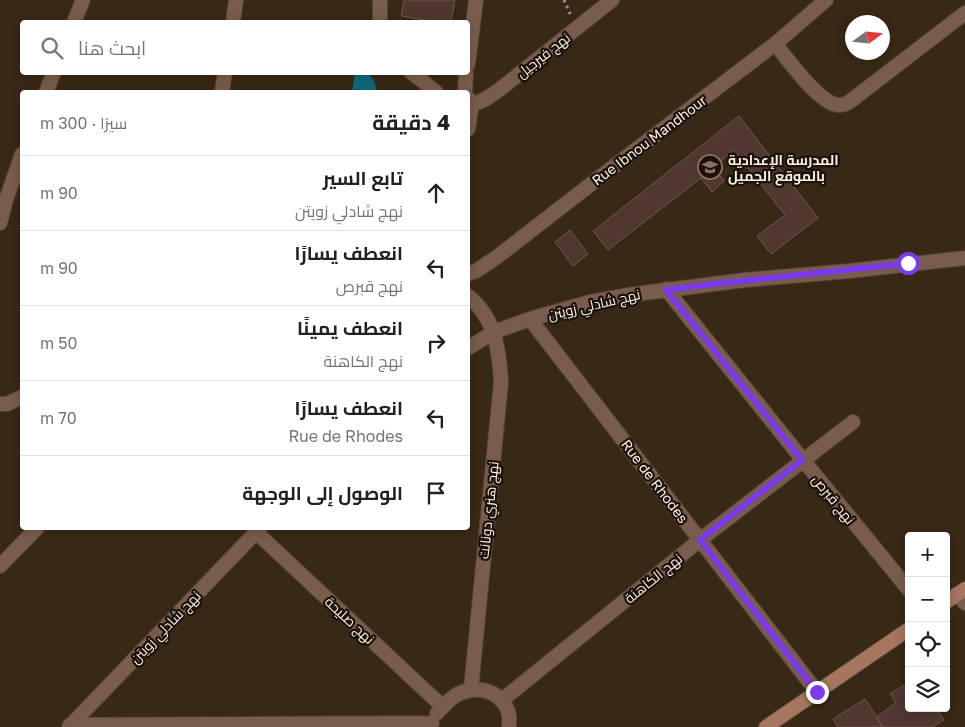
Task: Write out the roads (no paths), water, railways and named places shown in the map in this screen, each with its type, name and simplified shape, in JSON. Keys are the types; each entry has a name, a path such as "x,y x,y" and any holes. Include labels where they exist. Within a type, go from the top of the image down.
{"main road":[{"path":"766,727 905,632"}],"street":[{"path":"75,20 83,0"},
{"path":"233,20 236,0"},
{"path":"380,0 380,20"},
{"path":"470,48 476,0"},
{"name":"نهج فيرجيل","path":"470,98 485,100 612,0"},
{"name":"Rue Ibnou Mandhour","path":"470,273 497,258 775,44 826,0"},
{"path":"775,44 819,96 829,104 839,106 848,104 965,13"},
{"path":"47,90 53,75"},
{"path":"222,90 225,75"},
{"path":"415,75 434,90"},
{"path":"466,75 466,90"},
{"path":"0,223 20,160"},
{"name":"نهج شادلي زويتن","path":"470,347 494,332 530,318 590,302 745,280 965,258"},
{"name":"نهج قبرص","path":"666,290 905,585"},
{"name":"نهج هنري دونانت","path":"470,298 478,304 494,332 500,354 501,382 472,689"},
{"name":"Rue de Rhodes","path":"530,318 817,692"},
{"path":"0,404 7,404 20,398"},
{"name":"نهج الكاهنة","path":"502,700 700,540 853,422"},
{"path":"0,566 35,530"},
{"name":"نهج شادلي زويتن","path":"70,726 258,530"},
{"name":"نهج صليحة","path":"258,530 443,707"},
{"path":"70,726 431,725 434,716 456,695 472,689 488,690 502,700 509,713 509,727"}],"water":[{"path":"355,75 370,75 375,83 375,90 352,90"}],"place":[{"name":"المدرسة الإعدادية بالموقع الجميل","path":"710,167"}]}
